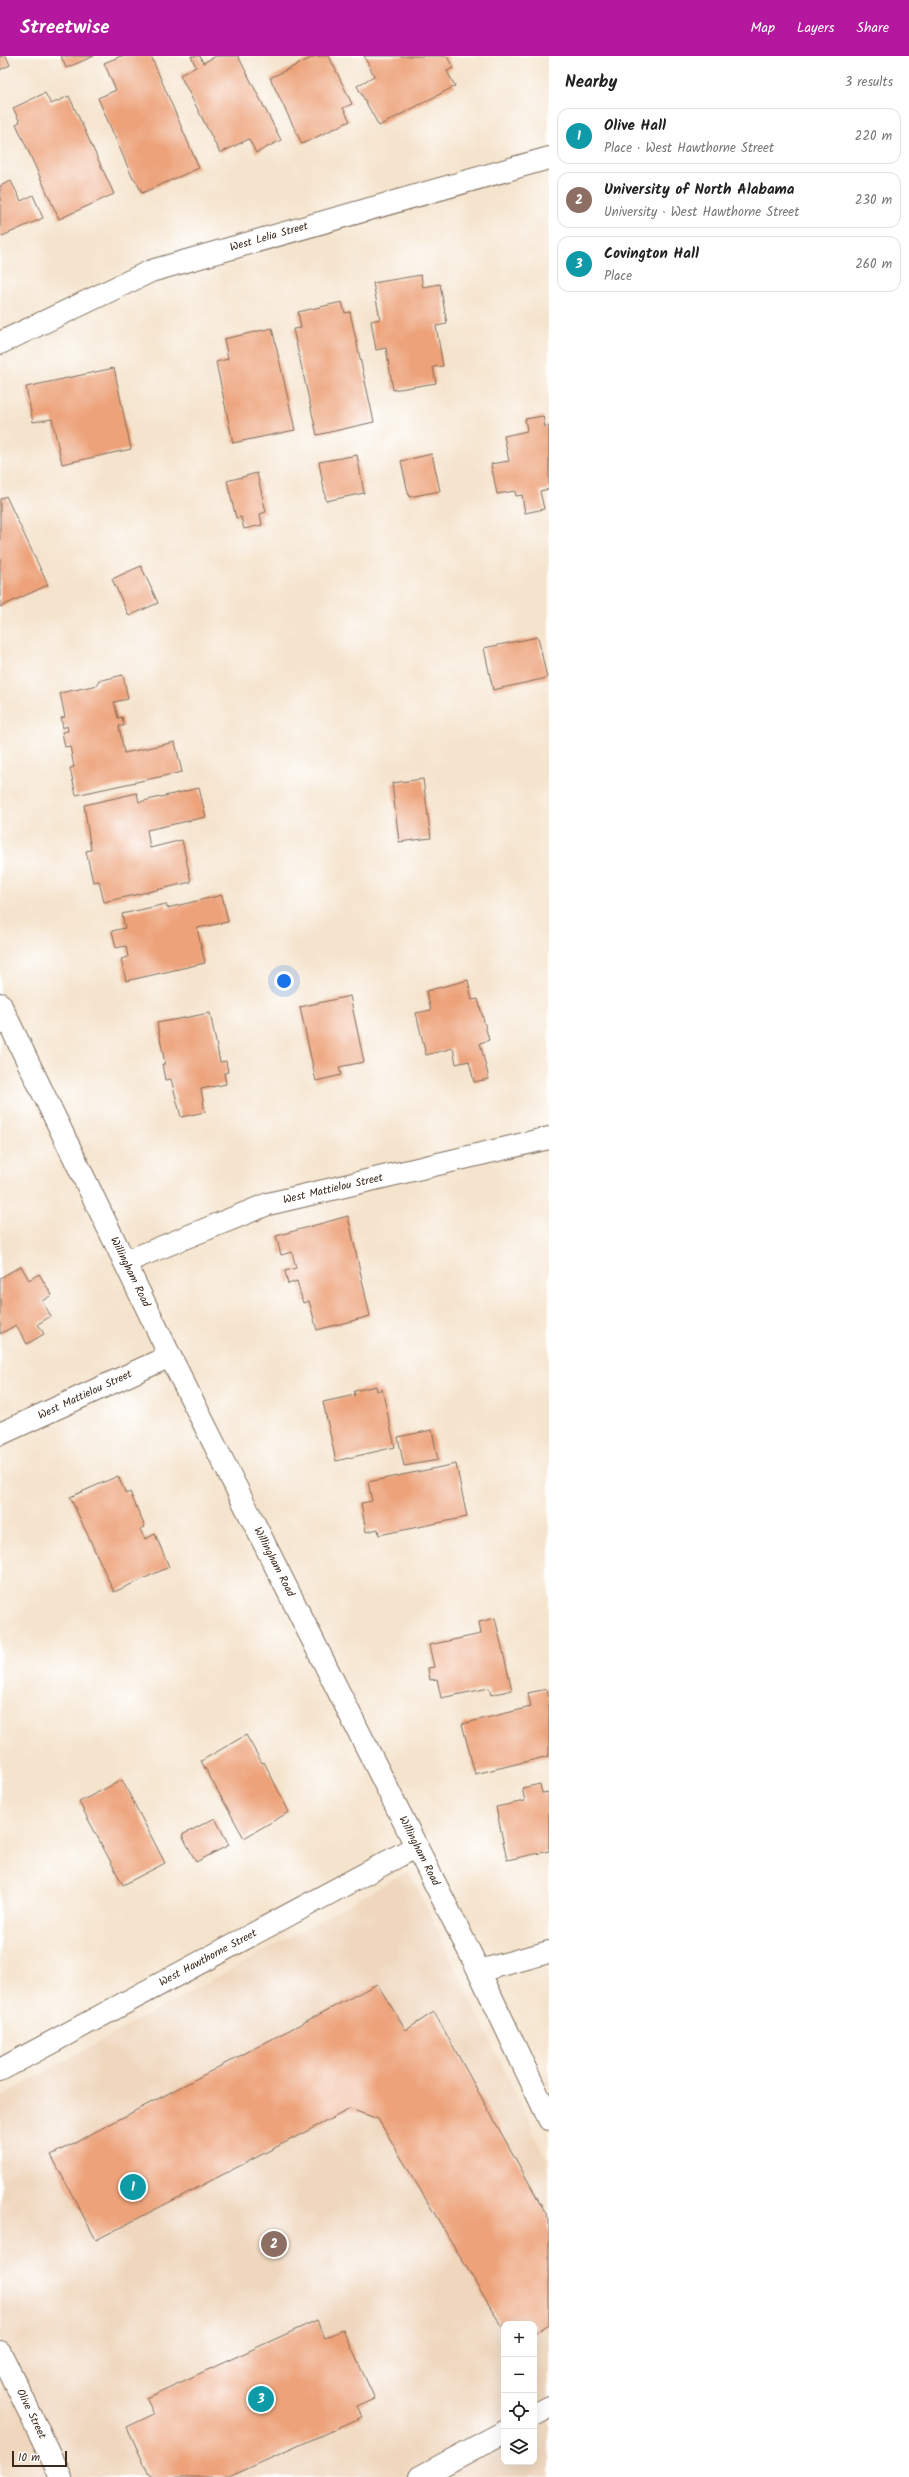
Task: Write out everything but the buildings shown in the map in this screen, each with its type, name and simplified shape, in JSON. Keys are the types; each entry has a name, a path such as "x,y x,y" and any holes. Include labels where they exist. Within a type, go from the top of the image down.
{"street":[{"name":"West Lelia Street","path":"0,343 151,271 549,158"},
{"name":"Willingham Road","path":"0,1004 170,1356 417,1846 479,1971 549,2119"},
{"name":"West Mattielou Street","path":"125,1262 268,1204 549,1138"},
{"name":"West Mattielou Street","path":"0,1434 170,1356"},
{"name":"West Hawthorne Street","path":"0,2070 417,1846"},
{"path":"479,1971 549,1952"},
{"name":"Olive Street","path":"0,2352 61,2477"},
{"path":"537,2413 549,2407"},
{"path":"420,2477 501,2434"}],"shaded area":[{"path":"409,1871 549,2164 549,2477 0,2477 0,2097"}],"place":[{"name":"Olive Hall","path":"133,2187"},
{"name":"University of North Alabama","path":"274,2244"},
{"name":"Covington Hall","path":"261,2399"}]}
